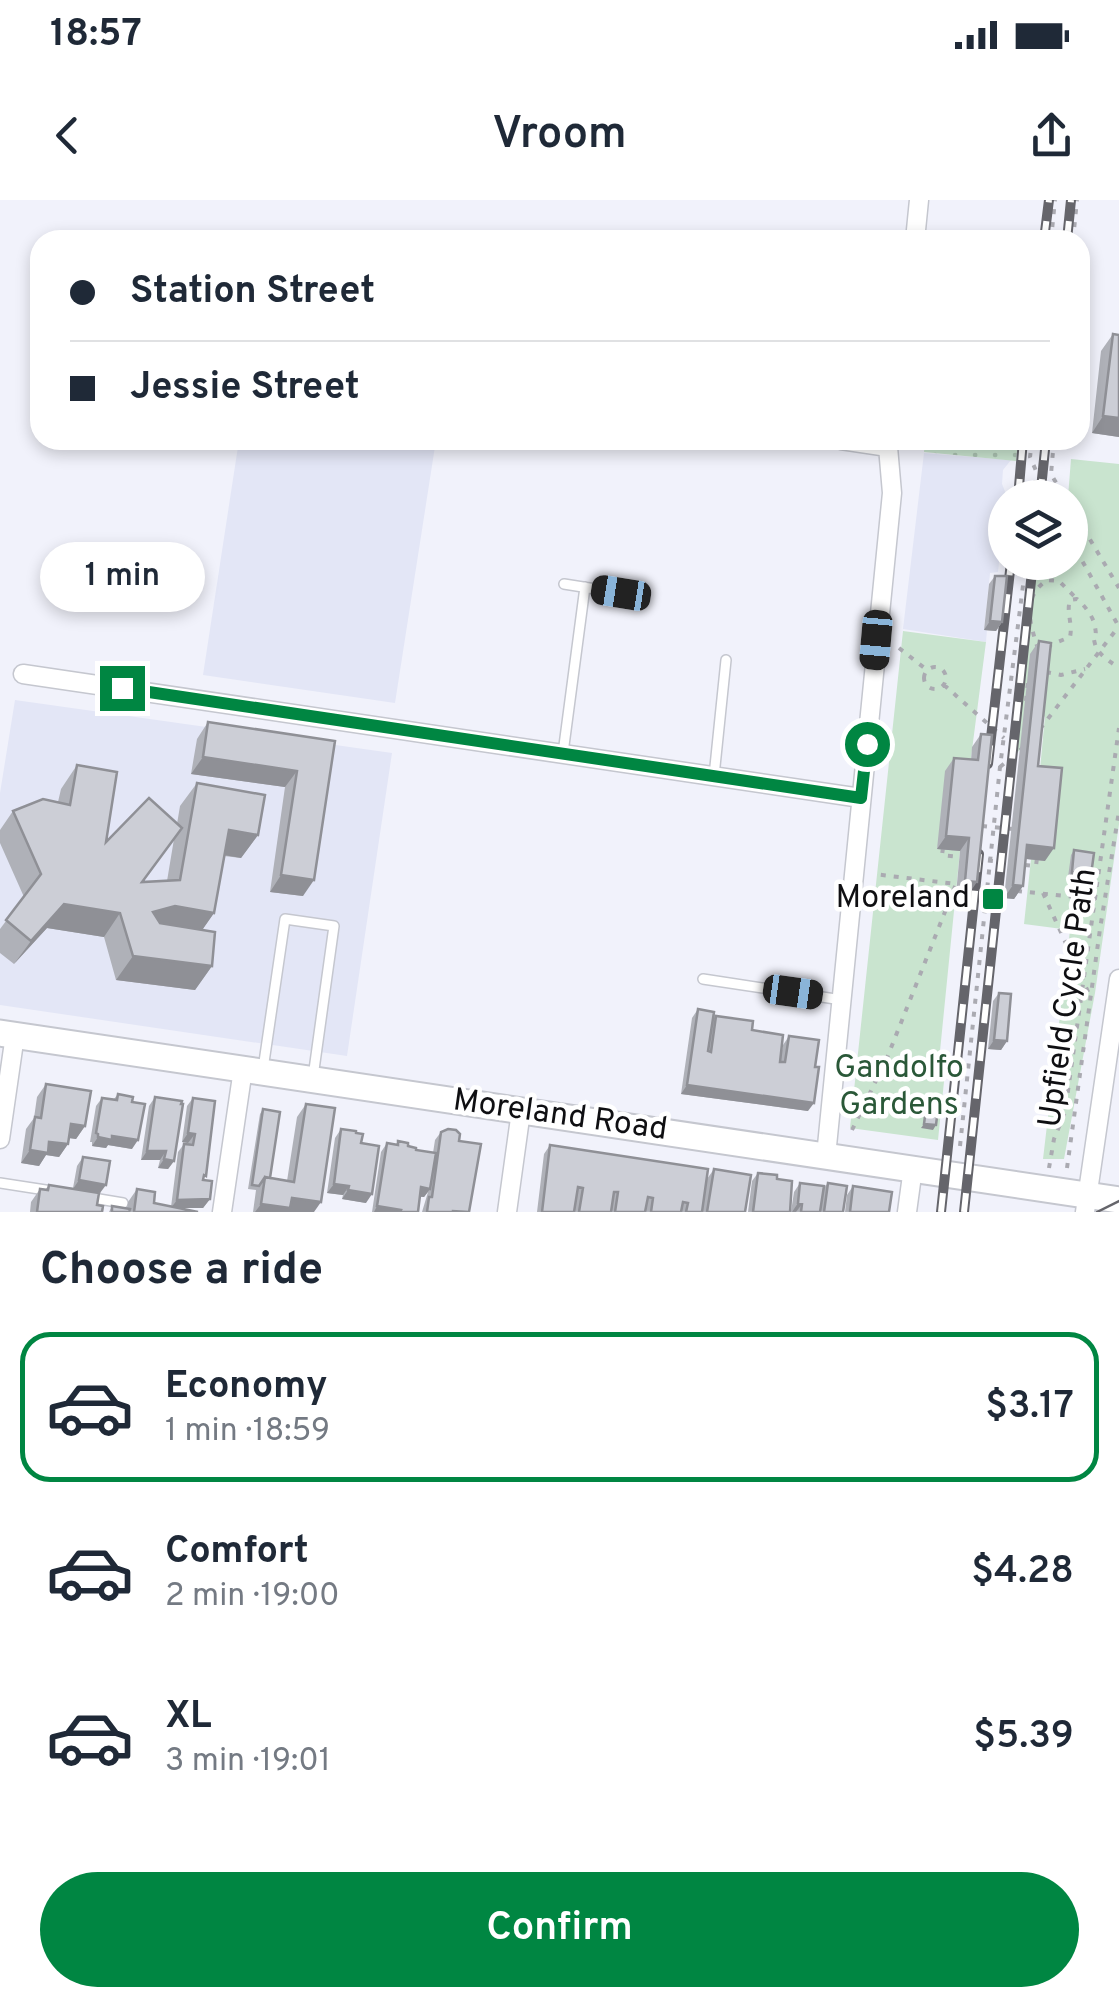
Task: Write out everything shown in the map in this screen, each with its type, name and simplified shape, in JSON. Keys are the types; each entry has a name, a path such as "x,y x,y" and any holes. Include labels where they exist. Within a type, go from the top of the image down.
{"main road":[{"name":"Moreland Road","path":"8,1034 913,1168 1071,1197 1119,1200"}],"street":[{"path":"916,230 919,200"},
{"path":"826,1156 892,493 889,450"},
{"path":"23,674 861,798"},
{"path":"1071,1197 1119,979"},
{"path":"0,1139 8,1034"},
{"path":"222,1212 253,1071"},
{"path":"506,1212 522,1111"},
{"path":"907,1212 913,1168"}],"lane":[{"path":"564,584 621,593"},
{"path":"563,754 586,588"},
{"path":"714,776 726,660"},
{"path":"253,1071 285,919 334,926 312,1079"},
{"path":"703,980 842,1000"},
{"path":"0,1183 123,1203"}],"path":[{"path":"1052,230 1055,200"},
{"path":"1074,230 1077,200"},
{"path":"1031,450 1039,480"},
{"path":"1053,450 1051,474 1054,480"},
{"path":"1036,475 1036,480"},
{"path":"1088,536 1119,588"},
{"path":"1040,729 1119,626 1088,572"},
{"path":"1076,599 1070,600 1068,606 1070,637 1050,645 1041,657 1030,623 1032,594 1051,578 1059,580 1082,603 1094,624 1094,641 1099,651 1119,668"},
{"path":"960,1146 1024,580"},
{"path":"898,648 927,670 943,671 944,685"},
{"path":"1040,667 1053,675 1085,670"},
{"path":"927,670 924,677 928,686 934,689 944,685"},
{"path":"1028,710 1026,693 1034,670"},
{"path":"944,685 1004,738"},
{"path":"1071,1197 1054,1139 1065,1112 1119,728"},
{"path":"1000,766 1028,744"},
{"name":"Upfield Cycle Path","path":"1071,1197 1091,998 1119,812"},
{"path":"976,826 1028,830"},
{"path":"944,841 942,856 1036,866 1038,851"},
{"path":"852,1130 887,1058 956,884 854,872"},
{"path":"1076,897 1078,878"},
{"path":"988,888 1096,899"},
{"path":"1044,893 1091,998"}],"shaded area":[{"path":"237,450 434,450 395,703 203,675"},
{"path":"924,453 1011,460 1003,470 1002,480 988,480 986,642 903,629"},
{"path":"15,700 392,753 347,1056 0,1005 0,793"}],"green space":[{"path":"924,450 1017,450 1016,461"},
{"name":"Gandolfo Gardens","path":"1071,459 1119,464 1119,824 1095,993 1064,1159 1043,1159 1070,930 1024,924 1031,859 1045,861 1039,780 1045,716 1011,761 1030,580 1088,580 1088,480 1069,480"},
{"name":"Gandolfo Gardens","path":"903,631 986,642 969,773 937,848 960,851 939,1061 946,1062 938,1140 850,1128"}],"building":[{"path":"1113,334 1119,335 1119,418 1103,416"},
{"path":"995,580 1007,580 1002,622 990,621"},
{"path":"1039,641 1051,643 1038,766 1062,768 1054,848 1027,845 1023,886 1013,885"},
{"path":"208,722 335,741 314,880 281,875 297,771 203,757"},
{"path":"981,734 992,735 977,882 965,881 969,838 946,836 954,758 978,760"},
{"path":"77,765 117,772 106,842 149,798 182,828 142,882 180,880 197,783 265,795 258,835 229,830 214,913 175,906 153,912 160,923 215,932 212,966 133,956 120,913 64,904 31,941 6,920 41,874 13,811 43,799 70,805"},
{"path":"1074,850 1094,853 1091,875 1072,872"},
{"path":"999,993 1011,994 1007,1041 994,1040"},
{"path":"698,1009 714,1012 708,1051 711,1052 716,1016 753,1021 752,1030 783,1035 780,1062 785,1062 789,1036 819,1040 814,1103 687,1085"},
{"path":"46,1084 91,1091 85,1126 71,1124 68,1144 49,1142 48,1153 30,1150 35,1117 41,1118"},
{"path":"118,1094 145,1104 138,1140 112,1136 112,1140 96,1133 102,1098 117,1100"},
{"path":"155,1097 183,1104 174,1161 164,1159 166,1151 147,1151"},
{"path":"193,1098 215,1101 203,1180 212,1181 210,1199 177,1200 184,1144 193,1145 195,1134 188,1133"},
{"path":"306,1104 335,1108 321,1202 292,1198 290,1208 261,1204 265,1177 294,1182"},
{"path":"926,1108 938,1109 936,1125 924,1124"},
{"path":"263,1109 280,1112 270,1178 265,1177 259,1186 252,1185"},
{"path":"341,1129 363,1134 361,1143 379,1146 372,1194 334,1184"},
{"path":"448,1129 460,1134 459,1141 481,1144 469,1212 427,1212 441,1132"},
{"path":"398,1141 416,1150 436,1153 430,1189 421,1187 418,1212 377,1206 387,1143 398,1145"},
{"path":"550,1145 708,1169 702,1212 686,1212 688,1203 683,1202 681,1212 651,1212 653,1198 648,1197 645,1212 615,1212 618,1192 614,1192 611,1212 579,1212 583,1188 578,1187 574,1212 542,1212"},
{"path":"83,1157 110,1161 106,1185 79,1180"},
{"path":"714,1169 751,1175 745,1212 707,1212"},
{"path":"758,1173 792,1181 790,1212 753,1212"},
{"path":"800,1183 824,1186 820,1212 801,1212"},
{"path":"828,1183 847,1186 843,1212 824,1212"},
{"path":"49,1185 99,1193 97,1205 103,1206 102,1212 37,1212 40,1189 48,1190"},
{"path":"853,1186 892,1192 889,1212 850,1212"},
{"path":"137,1189 155,1192 154,1203 198,1212 134,1212"},
{"path":"112,1206 130,1209 112,1212"}],"tram line":[{"path":"1097,1212 1119,1201"}],"railway":[{"path":"1045,230 1049,200"},
{"path":"1068,230 1071,200"},
{"path":"1020,480 1022,450"},
{"path":"1042,480 1045,450"},
{"path":"988,764 1009,580"},
{"path":"964,1212 1031,580"},
{"path":"941,1212 979,854"}],"place":[{"name":"Moreland","path":"993,899"}],"route":[{"path":"122,688 861,798 867,744"}]}
